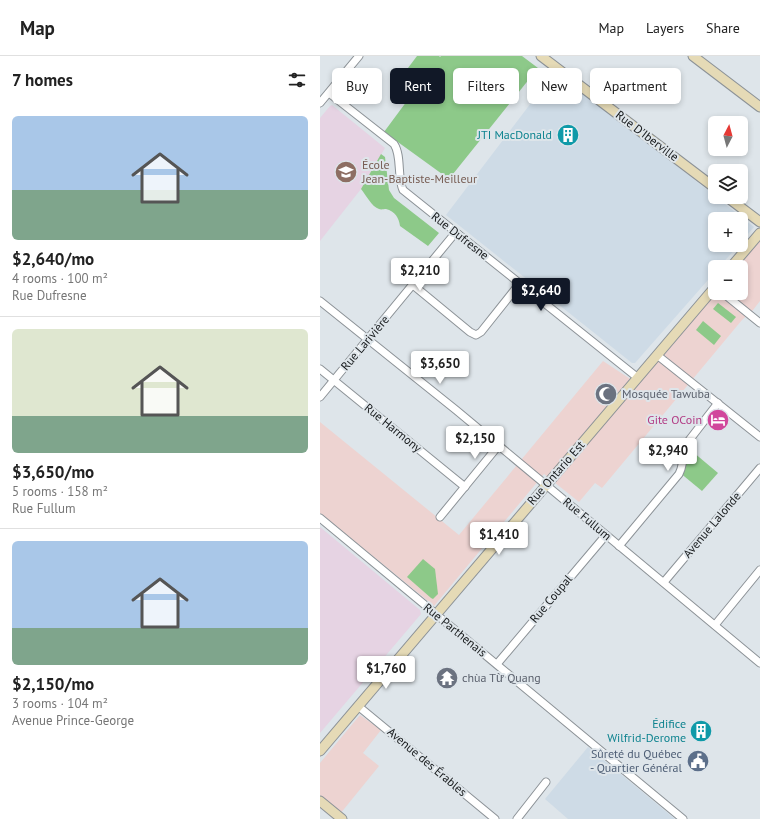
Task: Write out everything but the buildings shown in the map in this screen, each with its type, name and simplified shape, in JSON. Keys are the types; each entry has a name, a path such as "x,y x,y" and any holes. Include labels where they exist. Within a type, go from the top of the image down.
{"main road":[{"name":"Rue D'Iberville","path":"541,56 708,183"},
{"path":"693,56 760,106"},
{"path":"736,204 760,222"},
{"path":"738,260 760,233"},
{"name":"Rue Ontario Est","path":"320,751 708,295"},
{"path":"320,801 342,819"}],"street":[{"path":"320,103 357,57"},
{"name":"Rue Dufresne","path":"329,93 396,147 403,190 638,378"},
{"name":"Rue Larivière","path":"320,397 456,232"},
{"path":"413,285 470,332 476,335 481,332 520,283"},
{"path":"732,300 760,323"},
{"name":"Rue Fullum","path":"320,301 499,446 760,663"},
{"path":"657,355 760,437"},
{"name":"Rue Harmony","path":"320,369 465,487"},
{"path":"619,546 679,474 687,444 718,404"},
{"path":"440,517 499,446"},
{"name":"Avenue Lalonde","path":"664,582 760,468"},
{"name":"Rue Parthenais","path":"320,518 683,819"},
{"name":"Rue Coupal","path":"497,664 606,535"},
{"path":"715,625 760,570"},
{"name":"Avenue des Érables","path":"358,706 495,819"},
{"path":"517,819 546,782"}],"shaded area":[{"name":"JTI MacDonald","path":"582,91 590,97 590,104 599,104 708,191 708,204 725,204 735,212 708,212 708,252 733,252 725,260 708,260 708,280 635,363 632,363 446,215 530,104 582,104"},
{"name":"École Jean-Baptiste-Meilleur","path":"332,105 385,148 361,189 320,241 320,118"},
{"name":"JTI MacDonald","path":"748,222 754,227 748,234"},
{"path":"760,234 760,301 742,320 602,488 595,483 579,502 544,474 434,606 320,513 320,422 459,535 603,361 638,384 709,300 748,300 748,260 739,260 745,252 748,252 748,249"},
{"path":"320,527 420,610 421,614 320,733"},
{"path":"360,715 381,730 363,753 379,766 340,814 320,795 320,763"},
{"path":"588,747 675,819 568,819 545,799"}],"green space":[{"path":"417,56 522,56 538,68 527,68 527,82 519,92 519,68 453,68 453,104 509,104 449,179 384,132 405,104 445,104 445,68 408,68"},
{"path":"381,154 385,157 389,190 394,198 439,233 428,246 400,226 398,218 392,211 376,208 361,189"},
{"path":"718,303 736,317 731,323 713,309"},
{"path":"703,321 721,336 714,345 696,330"},
{"path":"687,447 718,473 702,491 679,472"},
{"path":"423,559 435,569 438,594 433,599 407,577"}],"place":[{"name":"JTI MacDonald","path":"568,135"},
{"name":"École Jean-Baptiste-Meilleur","path":"346,172"},
{"name":"Mosquée Tawuba","path":"606,394"},
{"name":"Gite OCoin","path":"718,420"},
{"name":"chùa Từ Quang","path":"447,678"},
{"name":"Édifice Wilfrid-Derome","path":"701,731"},
{"name":"Sûreté du Québec - Quartier Général","path":"698,761"}]}
